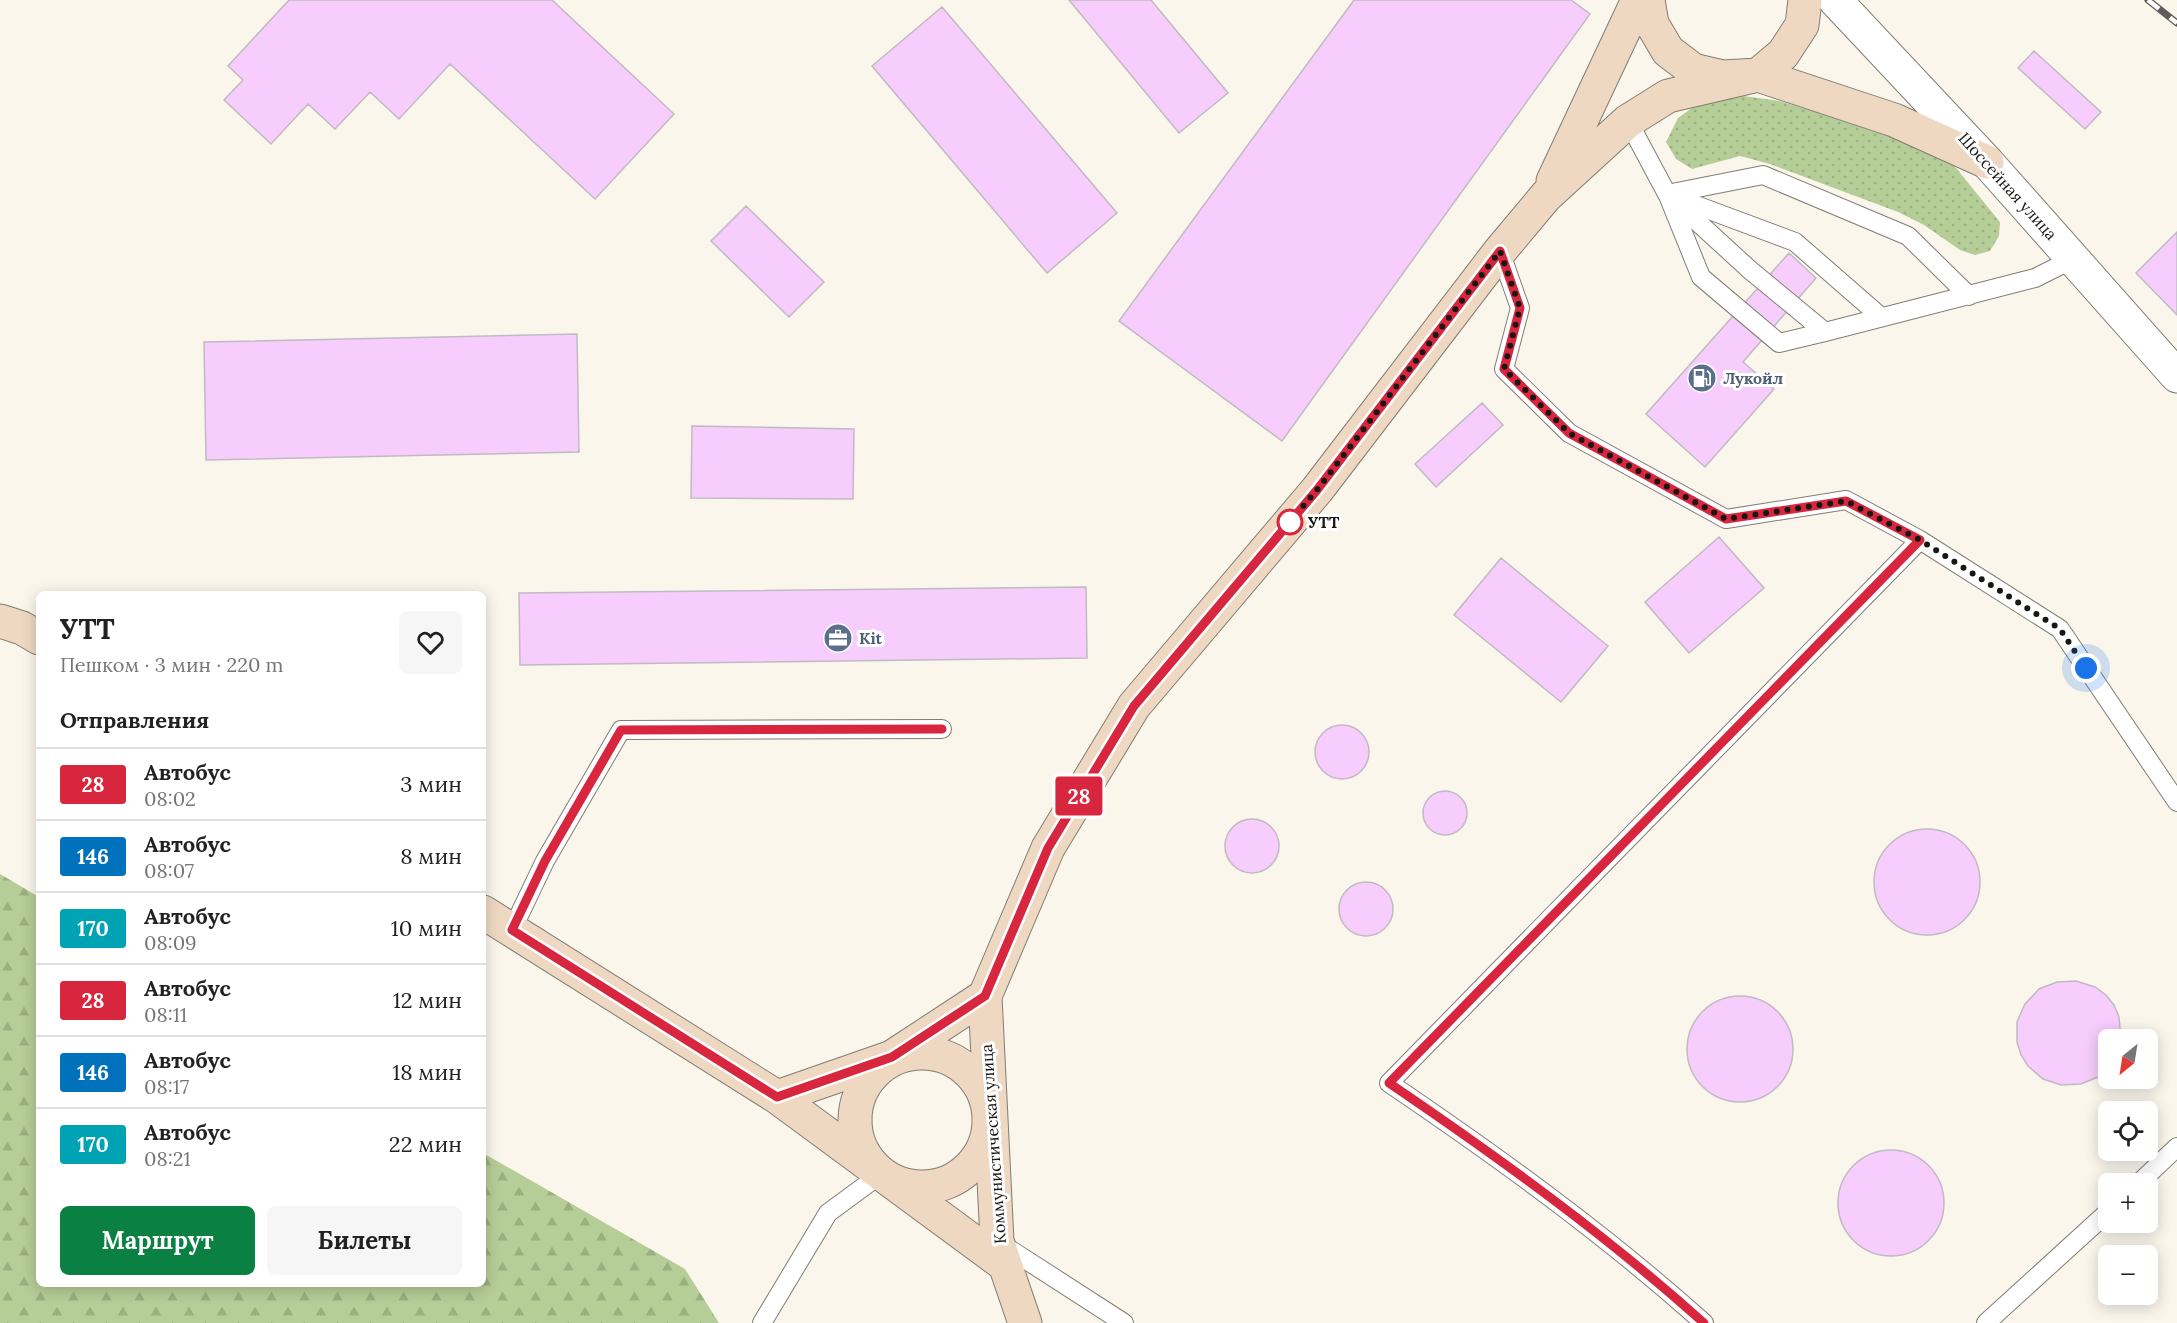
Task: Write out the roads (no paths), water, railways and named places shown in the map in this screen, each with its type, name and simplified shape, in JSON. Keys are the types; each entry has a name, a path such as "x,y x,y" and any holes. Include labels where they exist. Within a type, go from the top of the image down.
{"main road":[{"path":"1546,196 1638,0"},
{"path":"1648,0 1652,24 1668,51 1693,70 1723,77 1758,75 1894,120 1987,162"},
{"path":"777,1097 892,1057 918,1052 940,1055 960,1064 976,1079 986,1097 991,1122 986,1143 975,1162 958,1177 937,1186 914,1188 893,1181 881,1174 862,1149 855,1128 856,1107 864,1086 878,1069 892,1057 985,996 1048,848 1134,706 1317,490 1500,251 1546,196 1628,121 1668,96 1758,75 1783,54 1802,25 1805,0"},
{"path":"0,621 22,628 36,636"},
{"path":"486,914 777,1097 881,1174 1001,1253"},
{"name":"Коммунистическая улица","path":"985,996 991,1122 1001,1253 1025,1323"}],"street":[{"name":"Шоссейная улица","path":"1835,0 1987,162 2177,376"}],"lane":[{"path":"1628,121 1667,194 1701,277 1779,343 2035,278 2073,259"},
{"path":"1667,194 1763,175 1908,236 1969,296"},
{"path":"1667,194 1796,242 1881,317"},
{"path":"1667,194 1749,270 1826,332"},
{"path":"1500,251 1520,308 1504,369 1569,433 1726,519 1846,501 1920,540 2060,629 2177,802"},
{"path":"1704,1323 1611,1245 1474,1141 1389,1083 1920,540"},
{"path":"512,930 545,861 621,730 942,729"},
{"path":"2150,1173 2177,1147"},
{"path":"762,1323 828,1214 881,1174"},
{"path":"1986,1323 2098,1221"},
{"path":"1001,1253 1125,1323"}],"railway":[{"path":"2148,0 2177,23"}],"place":[{"name":"Лукойл","path":"1702,378"},
{"name":"УТТ","path":"1290,522"},
{"name":"Kit","path":"838,638"}]}
